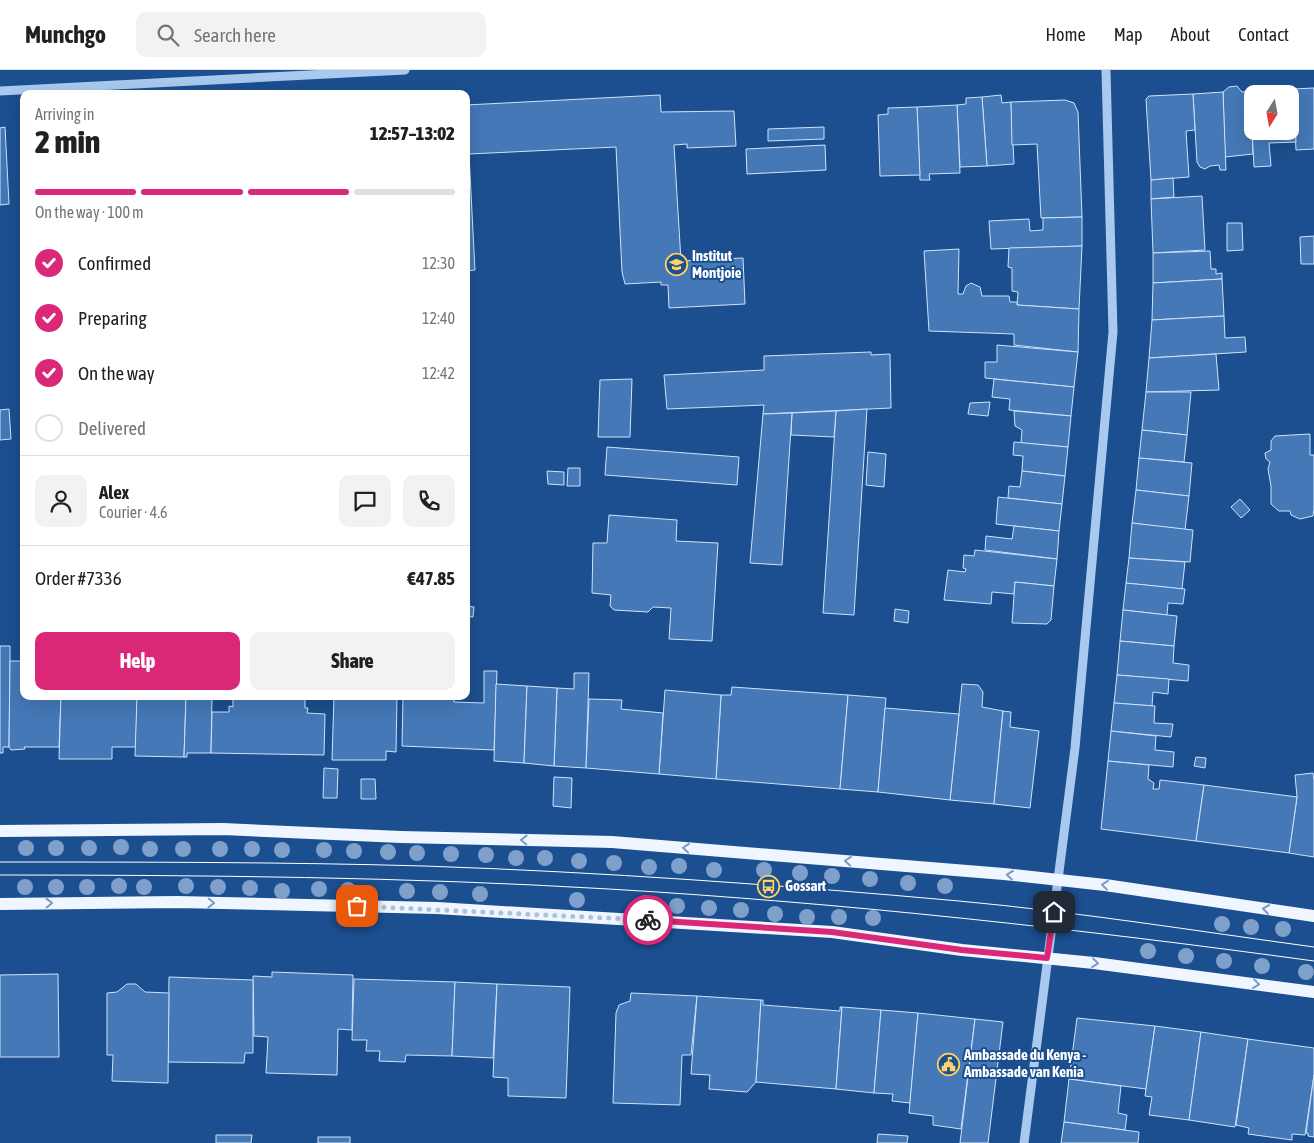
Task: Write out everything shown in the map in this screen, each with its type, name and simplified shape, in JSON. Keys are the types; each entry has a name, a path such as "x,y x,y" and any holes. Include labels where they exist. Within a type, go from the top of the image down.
{"main road":[{"path":"0,831 223,829 401,837 612,842 1059,880 1314,916"},
{"path":"0,904 177,902 467,910 832,932 962,950 1047,958 1314,992"}],"street":[{"path":"0,91 405,70"},
{"path":"1024,1143 1075,748 1114,332 1106,70"}],"building":[{"path":"1237,86 1244,92 1244,140 1252,140 1253,154 1225,157 1223,92 1229,87"},
{"path":"1314,88 1314,149 1296,150 1296,140 1299,140 1299,89"},
{"path":"1223,92 1226,170 1220,170 1219,165 1210,166 1205,169 1200,167 1197,162 1193,94"},
{"path":"1193,94 1195,130 1186,131 1189,177 1151,180 1146,99 1149,96"},
{"path":"660,95 661,112 734,111 736,146 687,148 687,144 674,145 681,261 743,258 745,304 669,308 668,285 661,285 661,282 625,284 622,272 616,147 470,154 470,105"},
{"path":"1001,95 1002,103 1011,102 1014,164 987,166 982,97"},
{"path":"982,97 987,166 960,167 957,105 966,104 966,98"},
{"path":"1065,100 1074,103 1078,112 1082,217 1041,218 1037,144 1012,145 1011,102"},
{"path":"957,105 960,173 929,174 930,180 920,180 917,107"},
{"path":"917,107 920,175 880,176 878,115 888,114 888,108"},
{"path":"5,127 9,204 0,205 0,128"},
{"path":"824,127 824,139 768,141 768,129"},
{"path":"1252,140 1296,140 1296,142 1269,143 1271,166 1254,167"},
{"path":"825,145 826,170 747,174 746,149"},
{"path":"470,173 475,270 470,271"},
{"path":"1173,178 1174,197 1151,199 1151,180"},
{"path":"1202,196 1205,250 1153,253 1151,199"},
{"path":"1082,217 1082,246 991,249 989,221 1029,219 1030,231 1043,230 1043,218"},
{"path":"1227,223 1242,223 1243,250 1227,251"},
{"path":"1314,236 1314,264 1301,264 1300,237"},
{"path":"1082,246 1079,309 1017,305 1018,292 1012,291 1012,268 1008,267 1009,248"},
{"path":"959,249 958,294 963,294 966,286 971,283 980,287 982,296 1009,296 1010,302 1017,302 1017,305 1079,309 1078,352 1014,345 1014,334 929,331 924,251"},
{"path":"1210,251 1211,269 1216,269 1216,274 1222,273 1222,279 1153,283 1153,253"},
{"path":"1222,279 1224,316 1152,320 1153,283"},
{"path":"1224,316 1225,338 1245,337 1246,352 1149,358 1152,320"},
{"path":"997,345 1078,352 1074,387 985,378 985,362 997,362"},
{"path":"871,352 871,355 890,354 891,408 763,414 764,405 667,409 664,375 764,370 764,356"},
{"path":"1216,354 1219,390 1146,392 1149,358"},
{"path":"632,379 630,437 598,437 600,380"},
{"path":"994,379 1074,387 1071,416 1009,410 1010,399 992,397"},
{"path":"1146,392 1191,392 1187,435 1142,430"},
{"path":"990,402 988,416 968,414 970,403"},
{"path":"9,409 11,439 0,440 0,410"},
{"path":"867,409 854,615 823,613 836,411"},
{"path":"836,411 834,437 791,435 792,413"},
{"path":"1014,411 1071,416 1068,447 1021,443 1022,430 1015,426"},
{"path":"792,413 782,565 750,563 763,414"},
{"path":"1142,430 1187,435 1184,462 1139,458"},
{"path":"1310,434 1310,455 1314,455 1314,509 1313,516 1300,519 1291,515 1290,511 1279,511 1271,504 1271,486 1268,469 1270,462 1266,459 1265,453 1271,450 1271,441 1275,436"},
{"path":"1014,442 1068,447 1065,476 1022,471 1023,456 1013,455"},
{"path":"607,447 739,457 737,485 605,475"},
{"path":"868,452 886,454 884,487 866,485"},
{"path":"1139,458 1192,463 1189,496 1136,490"},
{"path":"568,468 580,468 580,486 567,486"},
{"path":"547,471 564,472 564,485 548,484"},
{"path":"1022,471 1065,476 1062,504 1008,498 1009,486 1020,487"},
{"path":"1136,490 1189,496 1185,530 1132,523"},
{"path":"998,497 1062,504 1059,531 996,524"},
{"path":"1240,499 1250,510 1241,518 1231,507"},
{"path":"609,515 677,520 676,541 718,543 712,641 669,639 671,608 653,607 648,612 614,610 610,606 611,595 592,593 593,543 607,543"},
{"path":"1132,523 1193,530 1190,562 1129,558"},
{"path":"1014,526 1059,531 1057,559 985,550 986,536 1012,539"},
{"path":"975,550 1057,559 1054,586 1015,582 1014,594 992,592 991,604 944,600 948,570 965,572 966,569 963,568 964,555 974,556"},
{"path":"1129,558 1185,562 1182,589 1126,583"},
{"path":"1015,582 1054,586 1051,620 1047,624 1012,623"},
{"path":"1126,583 1185,589 1183,604 1168,603 1167,615 1123,610"},
{"path":"470,606 474,607 473,617 470,617"},
{"path":"895,609 909,611 908,623 894,621"},
{"path":"1123,610 1177,616 1174,646 1120,641"},
{"path":"1120,641 1174,646 1173,663 1189,665 1188,681 1117,675"},
{"path":"0,646 10,646 9,747 3,747 3,753 0,753"},
{"path":"10,661 20,661 20,700 61,700 59,747 24,747 25,749 11,750 9,747"},
{"path":"484,671 497,671 494,750 402,746 403,700 454,700 454,702 484,703"},
{"path":"574,673 589,673 586,768 554,766 557,688 574,689"},
{"path":"1117,675 1169,679 1168,694 1153,692 1152,706 1114,703"},
{"path":"496,684 527,686 524,763 494,761"},
{"path":"962,684 978,685 983,692 982,707 1003,711 994,804 950,800"},
{"path":"527,686 557,688 554,766 524,763"},
{"path":"732,687 848,695 840,789 716,779 721,695 731,695"},
{"path":"665,690 721,695 716,779 659,774"},
{"path":"848,695 886,698 878,792 840,789"},
{"path":"589,699 622,700 621,709 663,713 659,774 586,768"},
{"path":"61,700 137,700 136,747 112,747 112,759 59,759"},
{"path":"137,700 186,700 184,757 135,756"},
{"path":"186,700 212,700 211,753 187,753 187,757 184,757"},
{"path":"233,700 305,700 305,708 308,708 307,713 325,714 324,755 211,753 212,712 229,712 229,706 233,707"},
{"path":"334,700 397,700 396,752 386,751 386,760 332,760"},
{"path":"1114,703 1155,706 1154,723 1173,724 1171,737 1111,731"},
{"path":"885,708 959,714 950,800 878,792"},
{"path":"1003,711 1011,712 1010,727 1039,731 1030,808 994,804"},
{"path":"1111,731 1156,736 1155,750 1174,752 1173,767 1108,761"},
{"path":"1196,757 1206,758 1205,768 1194,766"},
{"path":"1108,761 1149,765 1148,779 1154,783 1153,789 1159,789 1160,780 1204,785 1196,841 1101,829"},
{"path":"324,768 338,769 337,798 323,798"},
{"path":"1313,773 1314,857 1289,853 1297,797 1295,775"},
{"path":"554,777 572,778 571,808 553,806"},
{"path":"361,779 375,779 376,799 361,799"},
{"path":"1204,785 1297,797 1289,853 1196,841"},
{"path":"272,972 353,975 352,1030 338,1029 337,1075 266,1073 268,1037 254,1036 253,976 272,977"},
{"path":"58,974 59,1057 0,1057 0,975"},
{"path":"169,977 253,980 253,1053 245,1053 244,1063 168,1062"},
{"path":"354,979 455,982 452,1056 406,1055 405,1062 379,1061 380,1051 366,1051 367,1040 352,1040"},
{"path":"455,982 497,984 493,1058 452,1056"},
{"path":"127,984 136,984 145,992 169,993 168,1083 112,1081 113,1055 107,1055 107,993 117,992"},
{"path":"497,984 570,987 566,1098 508,1096 508,1078 493,1077"},
{"path":"631,993 697,996 691,1055 682,1055 680,1105 613,1103 616,1013 619,1005 630,1001"},
{"path":"697,996 761,1000 756,1082 747,1092 709,1089 710,1075 691,1074"},
{"path":"761,1000 763,1000 763,1005 840,1011 840,1007 842,1007 836,1089 756,1082"},
{"path":"842,1007 881,1010 874,1093 836,1089"},
{"path":"881,1010 918,1013 910,1103 892,1101 893,1094 874,1093"},
{"path":"918,1013 975,1019 961,1129 933,1125 933,1116 909,1113"},
{"path":"1077,1018 1155,1026 1146,1089 1069,1079"},
{"path":"975,1019 1003,1022 988,1143 960,1143"},
{"path":"1155,1026 1201,1032 1189,1120 1149,1115 1152,1097 1145,1096"},
{"path":"1201,1032 1248,1039 1235,1127 1189,1120"},
{"path":"1248,1039 1314,1048 1314,1075 1305,1135 1292,1134 1292,1140 1248,1134 1249,1128 1236,1125"},
{"path":"1314,1075 1314,1137 1308,1136 1308,1133 1306,1133"},
{"path":"1069,1079 1121,1086 1118,1113 1127,1115 1125,1130 1064,1122"},
{"path":"1064,1122 1139,1132 1138,1143 1061,1143"},
{"path":"878,1134 908,1136 907,1143 877,1143"},
{"path":"216,1135 252,1135 251,1143 216,1143"},
{"path":"318,1137 350,1137 350,1143 318,1143"}],"tram line":[{"path":"0,862 424,866 692,880 1004,905 1314,947"},
{"path":"0,875 304,878 457,882 609,889 874,909 1138,938 1314,961"}],"way so far":[{"path":"357,906 437,908 648,920"}],"place":[{"name":"Institut Montjoie","path":"676,265"},
{"name":"Gossart","path":"769,886"},
{"name":"Ambassade du Kenya - Ambassade van Kenia","path":"948,1064"}],"route":[{"path":"648,920 832,932 962,950 1047,958 1054,912"}]}
